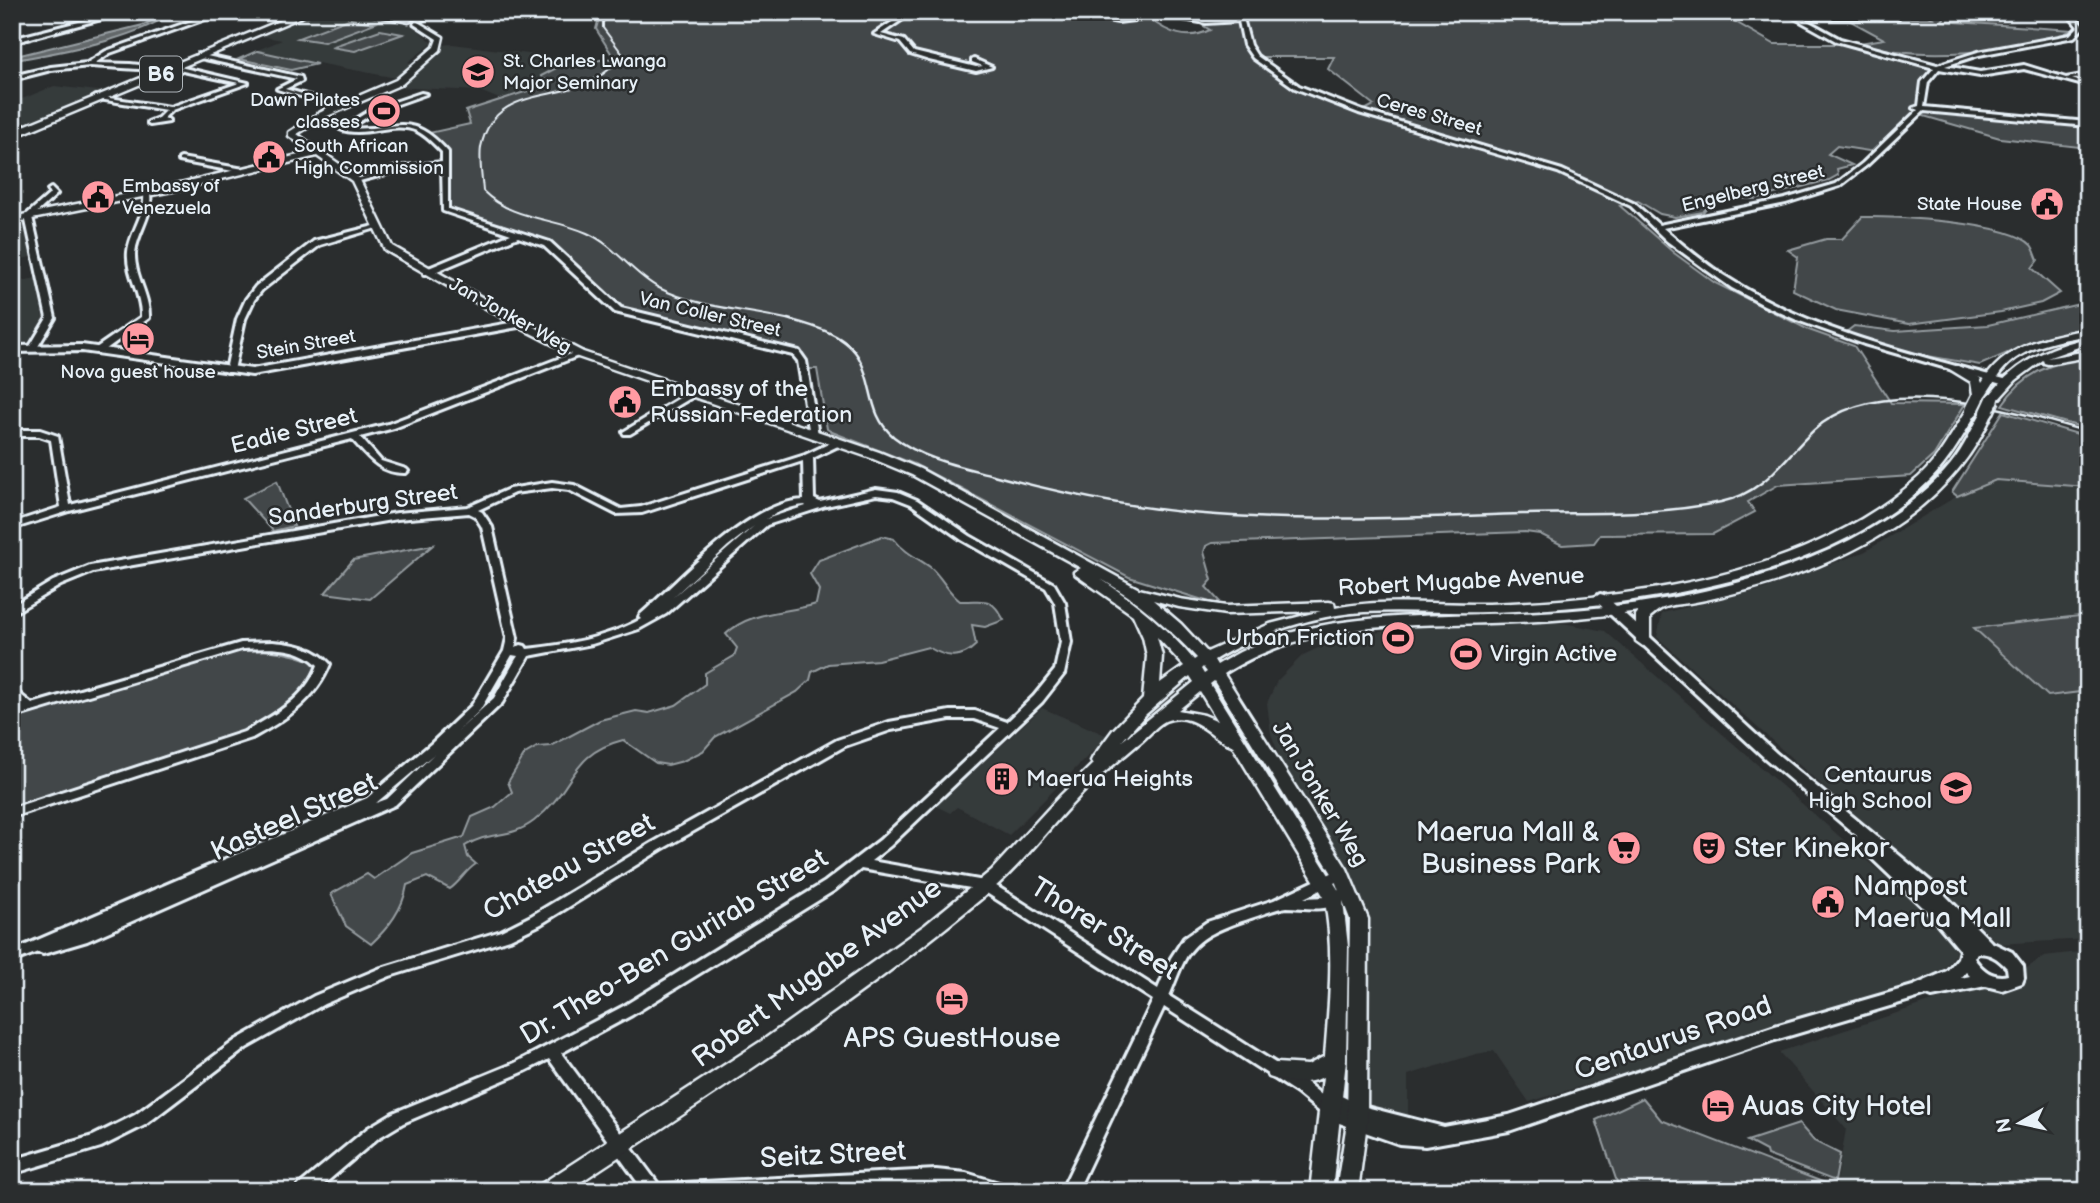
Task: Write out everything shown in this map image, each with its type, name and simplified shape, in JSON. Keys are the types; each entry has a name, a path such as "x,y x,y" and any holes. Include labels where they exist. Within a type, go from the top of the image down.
{"highway":[{"name":"B6","path":"12,134 307,12"}],"main road":[{"path":"356,180 292,136 326,114 399,82 437,48 441,38 415,21 362,12"},
{"path":"12,220 147,194 317,153"},
{"name":"Jan Jonker Weg","path":"356,180 388,248 427,272 579,354 905,466 1126,594 1163,633 1203,668 1333,877 1342,896 1359,919 1357,1118 1347,1191"},
{"name":"Robert Mugabe Avenue","path":"1094,771 1100,758 1150,699 1267,629 1352,609 1505,608 1676,587 1756,569 1837,537 1878,515 1922,481 1948,448 2000,366 2027,348 2088,332"},
{"name":"Robert Mugabe Avenue","path":"549,1191 833,1003 985,886 1094,771 1158,718 1203,668 1260,648 1349,624 1513,618 1611,611 1720,593 1761,581 1848,548 1887,525 1949,475 1980,429 1990,405 2005,382 2017,370 2052,351 2088,340"},
{"path":"2017,370 2088,354"},
{"path":"1954,368 1976,380 1976,402"},
{"path":"1126,594 1217,609 1330,606 1352,609"},
{"path":"1126,594 1144,624 1154,649 1155,676 1150,699"},
{"path":"1643,641 1643,615 1662,603"},
{"name":"Jan Jonker Weg","path":"1203,668 1239,746 1333,877"},
{"path":"1158,718 1194,715 1209,721 1239,746"},
{"name":"Jan Jonker Weg","path":"1321,1191 1336,1060 1342,896"},
{"path":"1276,1071 1310,1074 1336,1060"}],"street":[{"path":"12,15 22,12"},
{"path":"12,41 125,12"},
{"path":"88,65 108,52 223,12"},
{"path":"415,21 436,12"},
{"path":"911,12 876,32 902,41 909,51 920,56 976,69 989,67 974,61"},
{"name":"Ceres Street","path":"1097,12 1104,18 1118,20 1166,14 1210,21 1240,19 1244,21 1242,28 1246,32 1247,45 1260,63 1308,93 1361,113 1540,164 1627,203 1650,217 1658,227"},
{"path":"1786,12 1838,40 1937,68 1980,74 2024,67 2085,85"},
{"path":"1978,12 1988,14"},
{"path":"2067,12 2081,26 2072,36"},
{"path":"1795,17 1898,16"},
{"path":"1937,68 1978,54 2072,36 2080,38"},
{"path":"200,56 299,78 300,80 280,89 334,104 326,114"},
{"path":"12,78 40,71 88,65 170,69 246,83 170,109 160,119"},
{"name":"Engelberg Street","path":"1658,227 1786,201 1838,185 1865,164 1920,107 1925,82 1937,68"},
{"path":"2066,78 2088,76"},
{"name":"Van Coller Street","path":"423,94 373,111 343,129 402,126 421,128 446,152 445,210 518,234 557,251 618,310 796,353 802,361 814,435"},
{"path":"99,98 170,109"},
{"path":"1920,107 2088,124"},
{"path":"181,160 244,171"},
{"path":"356,180 397,169 445,164"},
{"path":"33,348 51,318 29,216 54,194 51,190"},
{"path":"99,349 145,318 146,308 131,252 135,234 149,204 147,194"},
{"name":"Ceres Street","path":"1627,203 1734,285 1791,315 1862,343 2005,382"},
{"path":"1650,217 1674,225 1674,239"},
{"path":"230,370 241,319 250,299 259,288 317,243 376,227"},
{"path":"427,272 518,234"},
{"name":"Stein Street","path":"12,349 99,349 230,370 268,370 521,324"},
{"name":"Eadie Street","path":"12,526 66,509 407,421 579,354"},
{"path":"627,432 691,394"},
{"path":"12,433 40,433 55,438 66,509"},
{"path":"355,436 376,462 403,471"},
{"name":"Sanderburg Street","path":"12,611 68,577 100,566 397,516 470,510 512,491 560,485 571,487 612,509 632,512 808,457 837,443"},
{"path":"808,457 813,505"},
{"name":"Dr. Theo-Ben Gurirab Street","path":"304,1191 346,1153 398,1118 551,1051 729,950 859,864 1009,727 1053,682 1064,658 1065,630 1059,603 1050,586 966,538 936,515 903,496 876,492 813,505 758,527 662,612 635,627 592,641 524,653"},
{"path":"470,510 479,514 487,527 510,644 524,653"},
{"name":"Centaurus Road","path":"1302,1088 1332,1106 1399,1136 1425,1139 1532,1116 1775,1033 1917,992 1987,979 2011,981 2017,972 2005,955 1974,952 1933,907 1844,819 1643,641 1600,598"},
{"name":"Kasteel Street","path":"12,958 380,796 476,706 510,644"},
{"path":"12,714 241,646 262,645 307,653 319,658 324,664 316,683 289,709 270,724 248,735 12,813"},
{"name":"Kasteel Street","path":"12,958 82,937 391,802 498,700 524,653"},
{"path":"12,694 30,709"},
{"name":"Chateau Street","path":"12,1167 96,1142 140,1120 241,1044 319,1000 386,972 505,935 536,920 657,846 841,743 889,726 950,715 983,717 1009,727"},
{"name":"Thorer Street","path":"859,864 985,886 1302,1088"},
{"path":"1069,1191 1178,958 1189,942 1212,926 1279,904 1333,877"},
{"path":"1279,904 1310,901 1326,904 1342,896"},
{"name":"Centaurus Road","path":"1974,952 1973,970 1987,979"},
{"name":"Centaurus Road","path":"1917,992 1953,976 1974,952"},
{"path":"551,1051 653,1191"},
{"name":"Seitz Street","path":"664,1191 936,1177 966,1180 1003,1191"}],"shaded area":[{"path":"174,12 117,38 12,61 12,57 143,25"},
{"path":"315,12 344,12 412,25 433,43 408,62 416,64 440,45 453,44 567,59 576,63 545,73 542,79 550,81 537,88 499,99 480,91 390,87 401,79 255,51 282,40 260,36"},
{"path":"583,12 1718,12 1774,44 1851,44 1937,67 1929,77 1915,113 1875,152 1837,146 1828,154 1852,165 1837,169 1838,175 1829,180 1755,199 1730,198 1708,206 1703,212 1675,217 1660,214 1638,201 1620,206 1674,253 1715,283 1809,330 1854,346 1891,403 1965,404 1934,455 1911,476 1778,485 1748,502 1755,512 1713,534 1600,535 1594,543 1562,545 1540,534 1525,532 1212,543 1206,546 1204,552 1212,580 1206,587 1219,601 1216,604 1129,577 914,464 832,432 827,429 817,369 803,369 796,353 618,310 547,245 445,210 445,152 429,133 470,124 466,111 537,88 549,81 541,76 560,66 614,58 596,29 600,14","holes":["1175,16 1197,22 1210,30 1193,35 1178,34 1150,19","1256,57 1334,57 1328,69 1374,105 1361,112 1292,85"]},
{"path":"1923,12 1948,12 1942,21 2073,30 2025,45 1996,49 1909,52 1860,43 1884,39 1847,19 1933,18"},
{"path":"349,19 375,23 324,42 298,38"},
{"path":"380,30 403,34 355,51 331,47"},
{"path":"257,51 317,64 291,70 239,59"},
{"path":"54,86 107,92 12,129 12,103"},
{"path":"1929,112 2088,126 2088,148 2000,138 1920,115"},
{"path":"1862,217 1950,222 2019,237 2034,250 2038,260 2032,268 2060,293 2041,303 2001,312 1909,324 1836,310 1793,290 1798,257 1788,250 1826,239 1842,239"},
{"path":"12,222 24,222 31,257 12,261"},
{"path":"36,278 44,324 29,345 12,349 12,283"},
{"path":"2088,302 2088,327 2042,338 1980,365 1904,352 1845,333 1854,326 1895,331 1988,325"},
{"path":"2088,358 2088,429 2002,405 2019,385 2039,371"},
{"path":"2003,412 2088,437 2088,487 1996,480 1957,496 1952,492"},
{"name":"Centaurus High School","path":"1996,480 2088,487 2088,939 1998,944 1657,637 1662,613 1764,589 1864,552 1957,496"},
{"path":"277,481 294,526 273,531 243,498"},
{"path":"882,536 894,539 930,567 960,601 990,603 1004,620 985,627 972,625 976,645 958,655 946,655 928,647 878,660 828,664 812,672 810,680 797,692 715,737 703,751 683,761 668,765 656,763 623,740 605,746 582,763 558,797 534,821 516,831 483,838 465,846 468,857 476,864 450,889 427,877 407,885 394,917 371,944 346,926 331,894 367,874 374,879 412,853 464,837 472,817 495,807 512,792 508,782 525,754 537,747 551,746 600,720 636,711 649,713 676,705 705,684 705,673 734,656 737,648 726,634 736,626 757,617 816,604 819,590 810,574 819,560"},
{"path":"433,545 370,599 325,593 353,560"},
{"path":"2088,615 2088,691 2048,696 1974,628"},
{"name":"Maerua Mall & Business Park","path":"1552,621 1605,631 1944,928 1956,953 1941,973 1847,1007 1529,1102 1494,1051 1476,1054 1408,1075 1408,1119 1374,1112 1366,1101 1365,927 1286,774 1271,734 1267,703 1277,681 1303,655 1342,637 1435,625"},
{"path":"247,649 296,656 312,661 316,669 311,680 295,696 254,729 12,809 12,719 222,654"},
{"name":"Maerua Heights","path":"1042,708 1108,736 1009,835 957,807 950,813 936,806"},
{"path":"2088,951 2088,1191 1845,1191 1836,1187 1846,1129 1779,1052 1975,987 1987,985 1998,988 2024,979 2024,970 2044,956"},
{"path":"1643,1098 1661,1120 1846,1191 1620,1191 1596,1120"},
{"path":"1799,1124 1814,1141 1840,1154 1835,1181 1767,1155 1766,1151 1747,1141"}],"railway":[{"path":"612,12 603,22 603,28 624,56 592,81 519,102 495,117 481,147 483,191 506,208 597,238 649,282 675,295 709,305 795,321"},
{"path":"788,319 795,321"},
{"path":"795,321 829,333 855,351 880,419 894,437 917,451 954,465 1048,489 1104,501 1189,513 1255,517 1370,518 1622,512 1696,506 1721,502 1750,491 1773,473 1814,430 1841,412 1874,402 1910,398 1986,406 2088,432"}],"place":[{"name":"St. Charles Lwanga Major Seminary","path":"478,72"},
{"name":"Dawn Pilates classes","path":"384,111"},
{"name":"South African High Commission","path":"269,157"},
{"name":"Embassy of Venezuela","path":"98,197"},
{"name":"State House","path":"2047,204"},
{"name":"Nova guest house","path":"138,339"},
{"name":"Embassy of the Russian Federation","path":"625,402"},
{"name":"Urban Friction","path":"1398,638"},
{"name":"Virgin Active","path":"1466,654"},
{"name":"Maerua Heights","path":"1002,779"},
{"name":"Centaurus High School","path":"1956,788"},
{"name":"Maerua Mall & Business Park","path":"1624,848"},
{"name":"Ster Kinekor","path":"1709,848"},
{"name":"Nampost Maerua Mall","path":"1828,902"},
{"name":"APS GuestHouse","path":"952,999"},
{"name":"Auas City Hotel","path":"1718,1106"}]}
